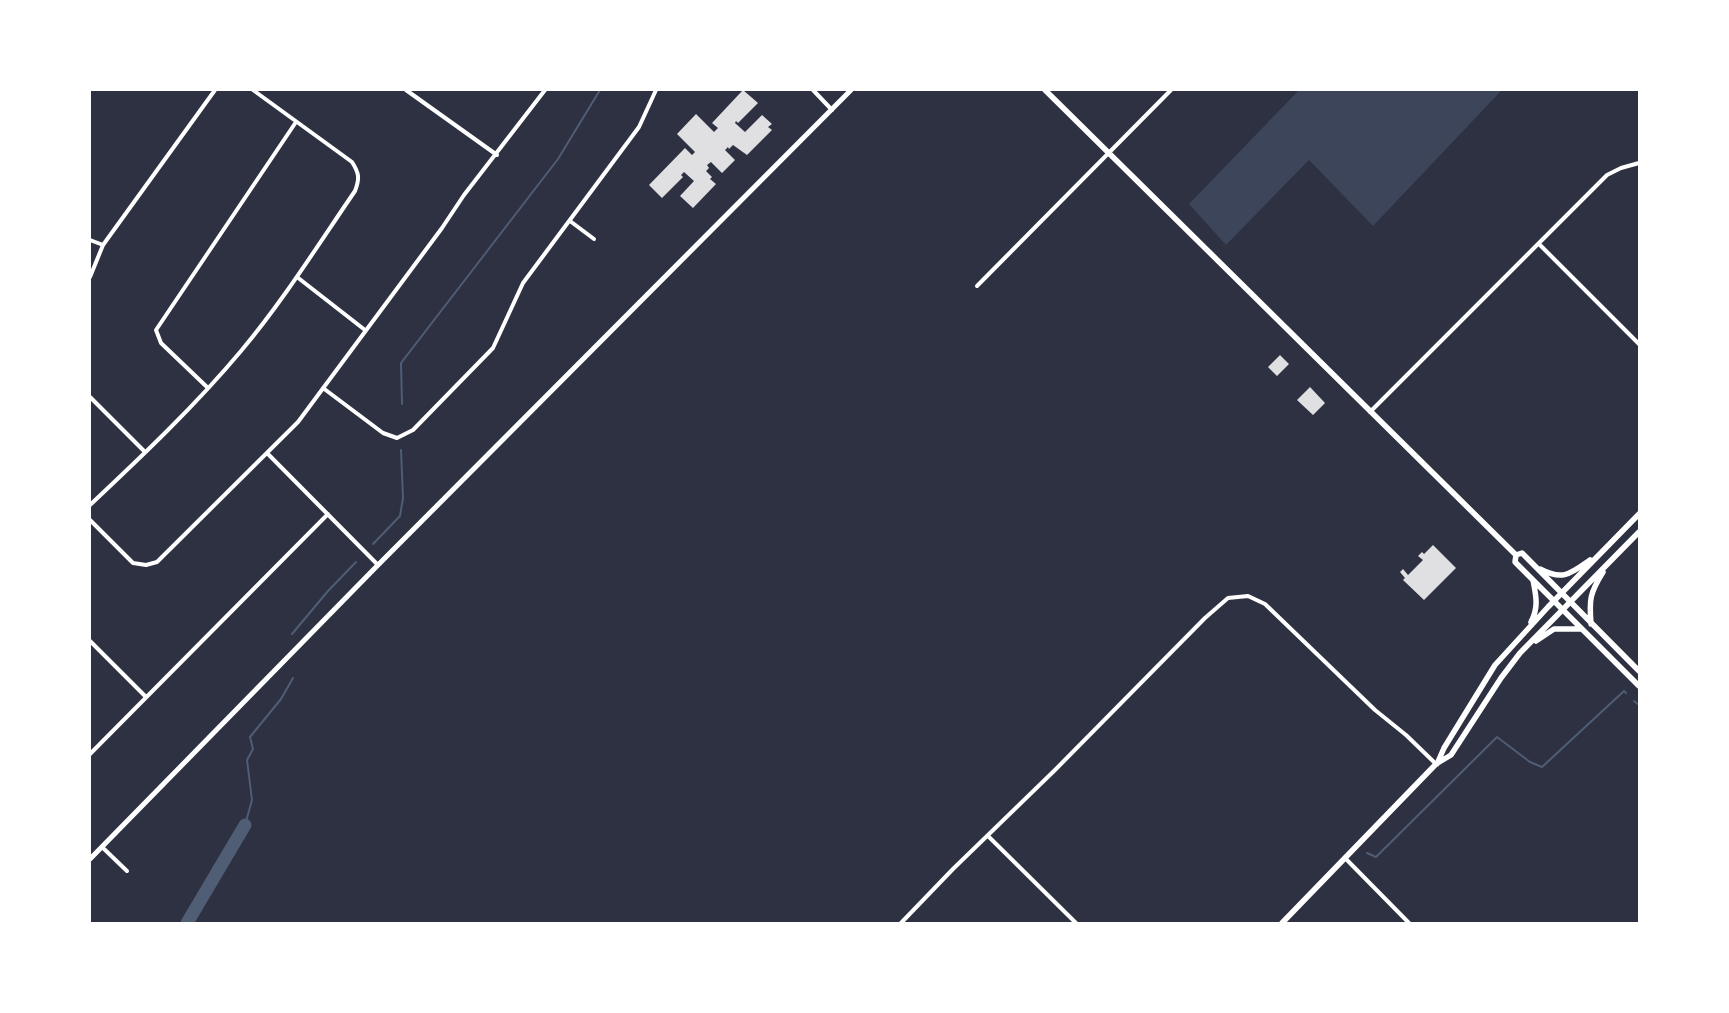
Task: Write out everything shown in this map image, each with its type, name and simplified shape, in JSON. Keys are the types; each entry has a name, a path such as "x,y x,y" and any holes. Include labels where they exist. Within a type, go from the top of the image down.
{"main road":[{"path":"1044,90 1516,555"},
{"path":"1282,923 1346,859 1436,764 1444,748 1495,665 1553,601 1639,514"},
{"path":"1436,764 1452,756 1501,678 1520,653 1639,532"},
{"path":"1536,567 1558,576 1574,571 1601,551"},
{"path":"1516,555 1522,553 1639,671"},
{"path":"1516,555 1515,562 1639,686"},
{"path":"1592,624 1590,606 1592,590 1609,562"},
{"path":"1528,628 1535,615 1538,601 1532,580"},
{"path":"1520,653 1554,629 1581,629"}],"street":[{"path":"90,277 103,245 215,90"},
{"path":"90,505 208,388 241,351 297,277 355,190 359,172 352,162 253,90"},
{"path":"406,90 496,155"},
{"path":"90,520 133,563 146,565 157,562 298,422 442,228 464,195 545,90"},
{"path":"323,388 383,433 397,438 413,430 493,348 523,283 639,127 656,90"},
{"path":"813,90 832,110"},
{"path":"90,859 378,565 851,90"},
{"path":"977,286 1171,90"},
{"path":"208,388 161,343 156,330 296,122"},
{"path":"1370,412 1607,175 1621,168 1639,163"},
{"path":"570,221 594,239"},
{"path":"90,240 103,245"},
{"path":"1539,244 1639,344"},
{"path":"297,277 365,330"},
{"path":"90,397 145,452"},
{"path":"267,453 378,565"},
{"path":"90,754 328,514"},
{"path":"901,923 1204,618 1228,598 1248,596 1265,604 1375,710 1406,734 1436,764"},
{"path":"90,641 146,697"},
{"path":"988,836 1076,923"},
{"path":"102,847 127,871"},
{"path":"1346,859 1408,923"}],"shaded area":[{"path":"1299,90 1502,90 1373,226 1309,160 1226,245 1189,204"}],"building":[{"path":"743,90 758,103 738,123 736,121 735,123 745,132 762,115 772,124 768,127 772,130 747,155 733,145 729,149 728,147 725,150 735,160 722,173 711,162 707,165 709,168 706,171 712,177 710,179 716,184 693,208 680,196 694,181 684,172 681,175 683,177 662,198 649,185 685,148 692,155 695,152 677,134 696,114 714,132 718,128 712,123"},
{"path":"1280,355 1289,364 1277,376 1268,367"},
{"path":"1310,387 1325,403 1313,415 1297,400"},
{"path":"1433,545 1456,568 1424,600 1403,580 1405,578 1400,572 1403,569 1408,575 1423,560 1418,556 1422,552 1424,554"}],"waterway":[{"path":"402,404 401,363 558,159 600,90"},
{"path":"373,544 400,516 403,498 401,450"},
{"path":"292,634 328,591 356,562"},
{"path":"245,825 252,800 247,760 253,749 250,737 281,699 293,678"},
{"path":"1367,853 1376,857 1497,737 1530,762 1542,767 1624,691 1626,693"},
{"path":"1634,701 1639,705"},
{"path":"187,923 245,825"}]}
